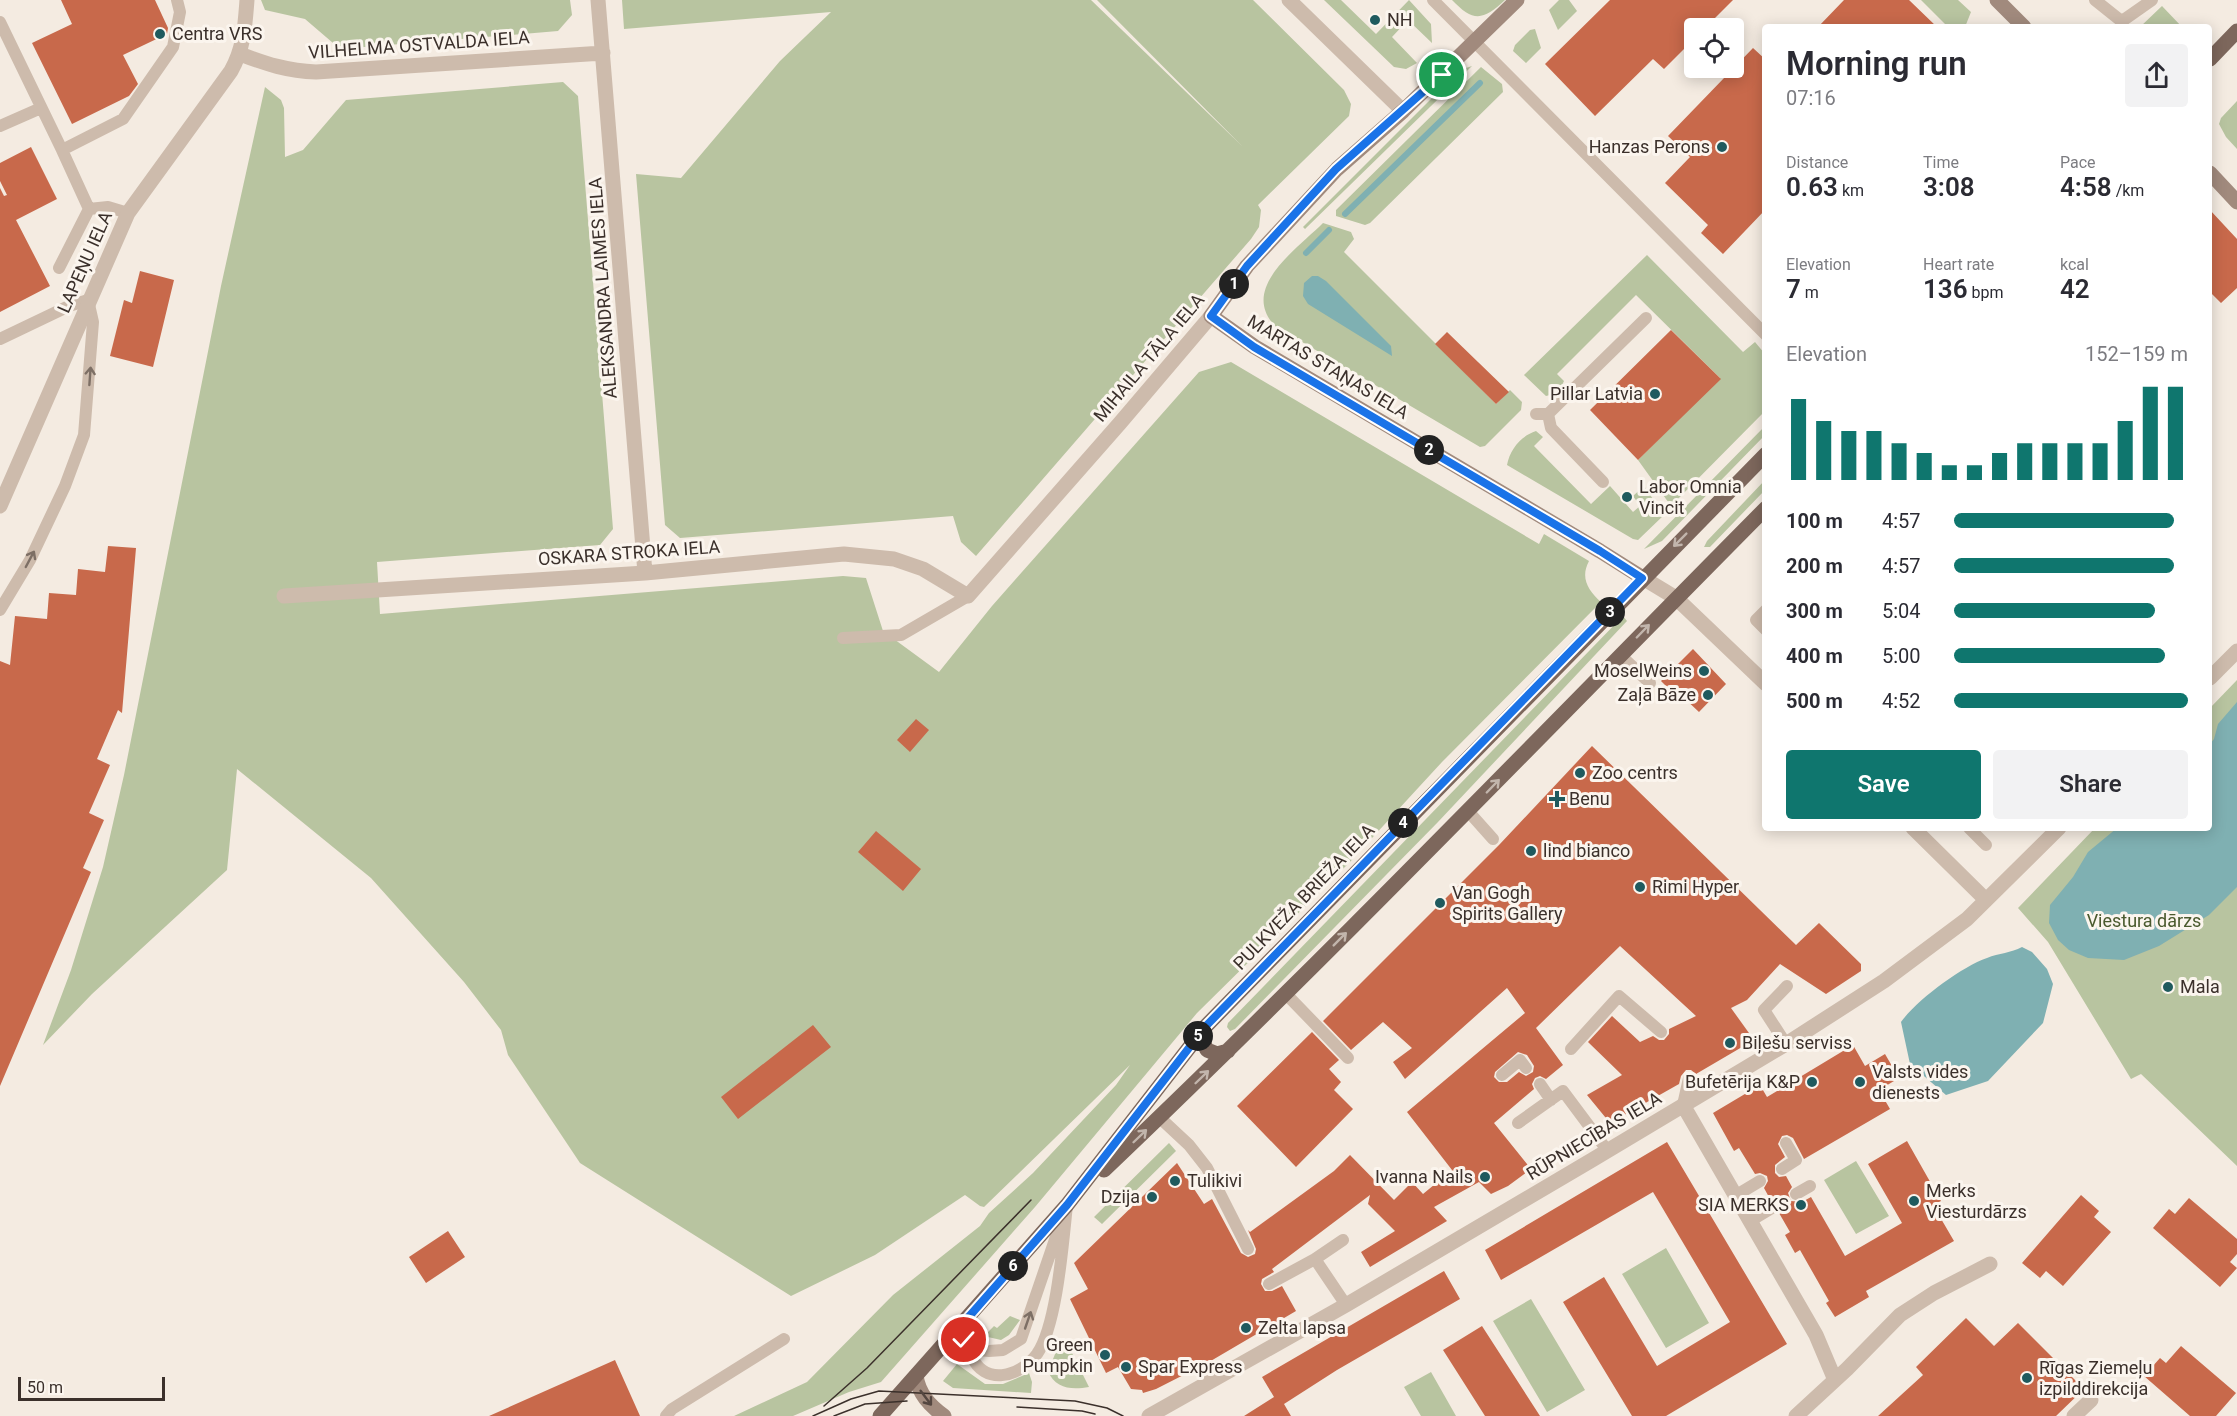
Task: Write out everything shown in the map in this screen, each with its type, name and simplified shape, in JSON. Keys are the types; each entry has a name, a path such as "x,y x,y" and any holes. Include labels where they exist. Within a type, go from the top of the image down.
{"main road":[{"path":"2212,57 2237,31"},
{"name":"PULKVEŽA BRIEŽA IELA","path":"880,1416 1067,1205 1206,1026 1642,578 1762,458"},
{"name":"PULKVEŽA BRIEŽA IELA","path":"1067,1205 1286,994 1762,512"},
{"path":"1206,1026 1202,1040 1207,1050 1217,1054 1228,1051"}],"street":[{"name":"LAPEŅU IELA","path":"0,506 88,300 128,213 231,71 240,54 245,35 247,0"},
{"name":"ALEKSANDRA LAIMES IELA","path":"598,0 645,573"},
{"path":"1289,0 1403,111"},
{"name":"MIHAILA TĀLA IELA","path":"968,596 1105,441 1211,316 1247,266 1291,217 1336,169 1403,111 1517,0"},
{"path":"1997,0 2021,24"},
{"name":"VILHELMA OSTVALDA IELA","path":"240,54 294,72 316,72 603,53"},
{"path":"2212,175 2237,202"},
{"name":"MARTAS STAŅAS IELA","path":"1211,316 1254,347 1642,578"},
{"name":"OSKARA STROKA IELA","path":"284,596 645,573 844,554 868,554 894,559 923,569 968,596"},
{"path":"1642,578 1676,598 1762,680"},
{"path":"2212,676 2237,651"},
{"path":"1916,831 1986,900"},
{"name":"RŪPNIECĪBAS IELA","path":"1149,1416 1346,1305 1786,1044 1922,954 1986,900 2056,831"},
{"path":"1683,1105 1816,1335 1834,1380"},
{"path":"1796,1416 1900,1315 1934,1293 1990,1264"},
{"path":"916,1376 927,1402 944,1416"},
{"path":"2074,1416 2091,1400"}],"lane":[{"path":"62,150 123,118 173,47 180,12 177,0"},
{"path":"1433,0 1631,202 1762,331"},
{"path":"2094,0 2120,20 2125,19 2152,0"},
{"path":"0,22 89,209"},
{"path":"0,126 41,108"},
{"path":"89,209 108,207 128,213"},
{"path":"59,268 89,209"},
{"path":"0,339 69,306 88,300 93,322 84,435 65,486 40,539 0,610"},
{"path":"1603,482 1551,428 1542,414 1646,318"},
{"path":"843,638 901,635 968,596"},
{"path":"1762,614 1756,620 1762,626"},
{"path":"1620,655 1650,683"},
{"path":"1468,811 1493,839"},
{"path":"1972,831 1986,845"},
{"path":"1786,1044 1764,1010 1788,986"},
{"path":"1286,994 1348,1058"},
{"path":"1572,1049 1619,996 1661,1032"},
{"path":"1502,1075 1520,1060 1526,1068"},
{"path":"1683,1105 1689,1078"},
{"path":"1540,1084 1551,1100"},
{"path":"1518,1123 1563,1091 1607,1150"},
{"path":"1160,1117 1189,1145 1207,1168 1248,1250"},
{"path":"1782,1169 1796,1160 1786,1143"},
{"path":"1735,1196 1760,1181"},
{"path":"1796,1194 1810,1186"},
{"path":"969,1349 1003,1350 1021,1339 1067,1205"},
{"path":"966,1320 964,1340 976,1365 987,1374 1002,1377 1019,1370 1037,1354 1047,1329 1059,1278 1067,1205"},
{"path":"1750,1221 1775,1206"},
{"path":"1269,1284 1315,1259 1343,1240"},
{"path":"1315,1259 1346,1305"},
{"path":"666,1416 672,1409 784,1339"}],"green space":[{"path":"261,0 570,0 572,15 558,31 340,49 305,19 265,10"},
{"path":"622,0 1091,0 1242,146 1097,0 1253,0 1344,90 1351,104 1349,116 1258,205 1261,210 1259,227 1251,239 976,556 961,542 953,516 680,538 665,525 636,174 681,178 780,61 831,12 624,29"},
{"path":"1324,0 1341,0 1376,34 1409,0 1431,24 1432,43 1408,20 1392,37 1417,63 1406,69 1394,67"},
{"path":"1452,0 1505,0 1490,12 1478,16 1466,12"},
{"path":"1559,0 1569,0 1577,11 1558,30 1549,10"},
{"path":"1921,0 1958,0 1971,12 1966,24 1945,24"},
{"path":"2162,6 2179,24 2143,24"},
{"path":"1535,29 1541,48 1526,63 1513,51 1515,45 1530,30"},
{"path":"1472,66 1305,229 1303,227 1460,70"},
{"path":"1481,67 1502,84 1503,92 1370,223 1365,225 1336,216 1336,210"},
{"path":"563,82 578,96 613,529 600,545 377,562 380,614 843,576 866,578 883,631 939,672 992,606 1199,372 1231,362 1539,544 1544,534 1589,561 1585,578 1592,593 1601,602 1442,762 1349,863 1197,1013 1035,1207 881,1382 849,1392 793,1416 734,1416 807,1382 893,1295 980,1226 989,1213 1033,1173 1116,1085 1130,1065 984,1207 965,1195 875,1255 791,1296 580,1163 508,1055 501,1030 464,982 371,878 237,769 227,870 92,994 43,1045 71,970 103,867 124,775 221,286 265,87 281,100 284,108 285,157 303,150 346,100"},
{"path":"2237,101 2237,149 2226,137 2219,124 2221,118"},
{"path":"1323,223 1351,232 1354,239 1344,252 1496,404 1510,390 1522,402 1521,410 1485,446 1480,447 1275,326 1266,312 1264,298 1268,284 1287,257"},
{"path":"1647,255 1743,352 1755,342 1762,350 1762,414 1671,506 1638,460 1720,378 1636,295 1557,374 1564,381 1558,393 1546,396 1524,375"},
{"path":"1762,429 1762,438 1662,541 1644,549"},
{"path":"1536,431 1543,437 1534,446 1591,504 1610,486 1633,512 1640,506 1633,496 1644,486 1664,515 1638,540 1633,539 1507,465 1517,444"},
{"path":"1762,483 1762,493 1710,547 1704,547 1707,541"},
{"path":"1623,616 1627,621 1438,822 1235,1029 1230,1031 1227,1027 1228,1023"},
{"name":"Viestura dārzs","path":"2237,680 2237,1166 2141,1074 2131,1079 2048,942 2018,908 2092,831 2212,831 2212,706"},
{"path":"1169,1143 1176,1151 1102,1224 1094,1217"},
{"path":"1856,1161 1889,1216 1856,1234 1824,1180"},
{"path":"1666,1248 1709,1323 1666,1348 1622,1274"},
{"path":"1531,1299 1585,1390 1547,1412 1493,1321"},
{"path":"1010,1316 1020,1320 1009,1335 1001,1340 988,1337 987,1333 994,1326 997,1328"},
{"path":"1058,1347 1071,1351 1089,1387 1065,1387 1051,1377 1048,1371"},
{"path":"957,1364 985,1384 1003,1384 1029,1373 1032,1382 1031,1393 953,1388 943,1381"},
{"path":"1431,1372 1456,1416 1421,1416 1404,1387"}],"water":[{"path":"1312,276 1318,276 1326,281 1391,346 1392,356 1308,304 1303,296 1304,283"},
{"path":"2237,702 2237,887 2209,915 2159,946 2124,960 2088,958 2069,950 2058,940 2049,923 2050,905 2073,877 2088,852 2113,831 2212,831 2212,742 2218,724"},
{"path":"2022,947 2032,952 2047,969 2053,984 2043,1023 1988,1081 1946,1095 1910,1064 1901,1022 1928,994 1953,976 1976,962"}],"building":[{"path":"61,0 155,0 168,28 167,34 123,55 138,84 129,96 72,124 32,43 72,24"},
{"path":"1610,0 1733,0 1715,18 1684,18 1684,49 1664,69 1653,59 1595,116 1545,64"},
{"path":"1844,0 1909,0 1934,24 1821,24"},
{"name":"Hanzas Perons","path":"1753,48 1762,56 1762,213 1723,254 1701,233 1708,225 1665,183 1690,157 1668,136 1724,78 1744,78 1744,57"},
{"path":"31,147 57,199 16,220 50,286 0,312 0,188 4,196 7,195 0,181 0,163"},
{"path":"2212,212 2237,239 2237,288 2221,303 2212,294"},
{"path":"140,271 174,280 153,367 110,356 124,300 132,303"},
{"name":"Pillar Latvia","path":"1671,330 1721,379 1638,460 1590,410"},
{"path":"1447,332 1509,392 1496,404 1435,344"},
{"path":"108,546 136,548 122,713 118,710 97,759 110,765 89,813 104,820 83,868 91,872 0,1086 0,661 10,665 15,616 47,619 49,593 76,595 78,569 105,572"},
{"path":"1693,649 1726,684 1699,712 1683,697 1680,700 1661,681"},
{"path":"916,719 929,730 910,752 897,740"},
{"path":"1592,746 1796,945 1819,923 1861,964 1861,971 1826,994 1780,964 1747,1000 1731,1008 1754,1040 1696,1074 1691,1070 1686,1070 1679,1084 1610,1123 1587,1095 1622,1075 1588,1042 1612,1016 1640,1042 1653,1036 1664,1040 1669,1034 1669,1029 1696,1016 1620,946 1536,1028 1563,1065 1546,1079 1540,1076 1535,1078 1532,1084 1534,1089 1494,1123 1531,1169 1508,1186 1491,1194 1479,1182 1434,1207 1447,1221 1370,1267 1361,1252 1395,1231 1368,1204 1370,1195 1272,1269 1274,1272 1262,1279 1261,1284 1265,1291 1272,1291 1282,1286 1296,1311 1209,1362 1156,1389 1143,1393 1142,1390 1131,1389 1118,1367 1106,1373 1070,1299 1088,1289 1074,1263 1177,1163 1204,1204 1212,1199 1241,1253 1248,1257 1255,1254 1256,1249 1248,1230 1250,1232 1334,1171 1350,1155 1394,1200 1412,1182 1423,1194 1452,1170 1407,1112 1525,1013 1507,988 1405,1079 1393,1062 1412,1048 1383,1022 1351,1050 1323,1021 1499,845","holes":["1518,1052 1527,1055 1534,1066 1533,1072 1526,1076 1519,1072 1507,1082 1499,1082 1494,1077 1495,1072"]},
{"path":"876,831 921,869 903,891 858,852"},
{"path":"813,1025 831,1047 738,1119 721,1097"},
{"path":"1312,1032 1339,1060 1329,1069 1341,1082 1334,1090 1353,1109 1296,1167 1237,1106"},
{"name":"Merks Viesturdārzs","path":"1853,1045 1865,1066 1885,1054 1899,1078 1879,1090 1890,1109 1804,1159 1793,1138 1787,1135 1782,1136 1778,1144 1785,1157 1775,1165 1775,1173 1779,1177 1786,1176 1792,1187 1788,1193 1791,1201 1802,1202 1811,1197 1845,1256 1902,1223 1868,1164 1907,1141 1941,1201 1933,1205 1954,1241 1866,1291 1869,1297 1835,1317 1826,1303 1829,1301 1800,1250 1795,1253 1785,1235 1790,1232 1779,1213 1783,1206 1782,1201 1775,1198 1770,1199 1764,1188 1768,1181 1767,1176 1760,1173 1755,1174 1739,1148 1734,1151 1713,1113 1760,1085 1767,1097"},
{"path":"1667,1142 1787,1344 1666,1416 1632,1416 1563,1302 1604,1277 1657,1366 1730,1322 1653,1192 1501,1280 1485,1250"},
{"path":"2081,1195 2099,1211 2094,1217 2111,1232 2063,1286 2046,1271 2040,1278 2022,1263"},
{"path":"2189,1198 2237,1239 2237,1254 2230,1262 2237,1268 2220,1287 2153,1228 2169,1209 2175,1214"},
{"path":"448,1231 465,1257 426,1283 409,1257"},
{"path":"1444,1271 1460,1299 1337,1370 1284,1404 1291,1416 1244,1416 1274,1397 1262,1377"},
{"path":"1966,1318 1994,1346 2018,1323 2084,1389 2056,1416 1878,1416 1923,1375 1916,1367"},
{"path":"1482,1326 1540,1416 1485,1416 1443,1350"},
{"path":"2181,1346 2236,1393 2216,1416 2190,1416 2144,1376 2160,1358 2166,1363"},
{"path":"615,1360 640,1416 489,1416"}],"waterway":[{"path":"1345,214 1480,83"},
{"path":"1306,253 1329,230"}],"tram line":[{"path":"824,1406 867,1368 1031,1200"},
{"path":"813,1416 851,1399 879,1391 1075,1401 1107,1408 1123,1416"},
{"path":"834,1416 865,1404 907,1401"},
{"path":"1017,1407 1082,1411 1095,1414"}],"place":[{"name":"NH","path":"1375,20"},
{"name":"Centra VRS","path":"160,34"},
{"name":"Hanzas Perons","path":"1722,147"},
{"name":"Pillar Latvia","path":"1655,394"},
{"name":"Labor Omnia Vincit","path":"1627,497"},
{"name":"MoselWeins","path":"1704,671"},
{"name":"Zaļā Bāze","path":"1708,695"},
{"name":"Zoo centrs","path":"1580,773"},
{"name":"Benu","path":"1557,799"},
{"name":"lind bianco","path":"1531,851"},
{"name":"Rimi Hyper","path":"1640,887"},
{"name":"Van Gogh Spirits Gallery","path":"1440,903"},
{"name":"Mala","path":"2168,987"},
{"name":"Biļešu serviss","path":"1730,1043"},
{"name":"Bufetērija K&P","path":"1812,1082"},
{"name":"Valsts vides dienests","path":"1860,1082"},
{"name":"Ivanna Nails","path":"1485,1177"},
{"name":"Tulikivi","path":"1175,1181"},
{"name":"Dzija","path":"1152,1197"},
{"name":"Merks Viesturdārzs","path":"1914,1201"},
{"name":"SIA MERKS","path":"1801,1205"},
{"name":"Zelta lapsa","path":"1246,1328"},
{"name":"Green Pumpkin","path":"1105,1355"},
{"name":"Spar Express","path":"1126,1367"},
{"name":"Rīgas Ziemeļu izpilddirekcija","path":"2027,1378"}],"route":[{"path":"964,1340 966,1320 1067,1205 1206,1026 1642,578 1254,347 1211,316 1247,266 1336,169 1442,75"}]}
